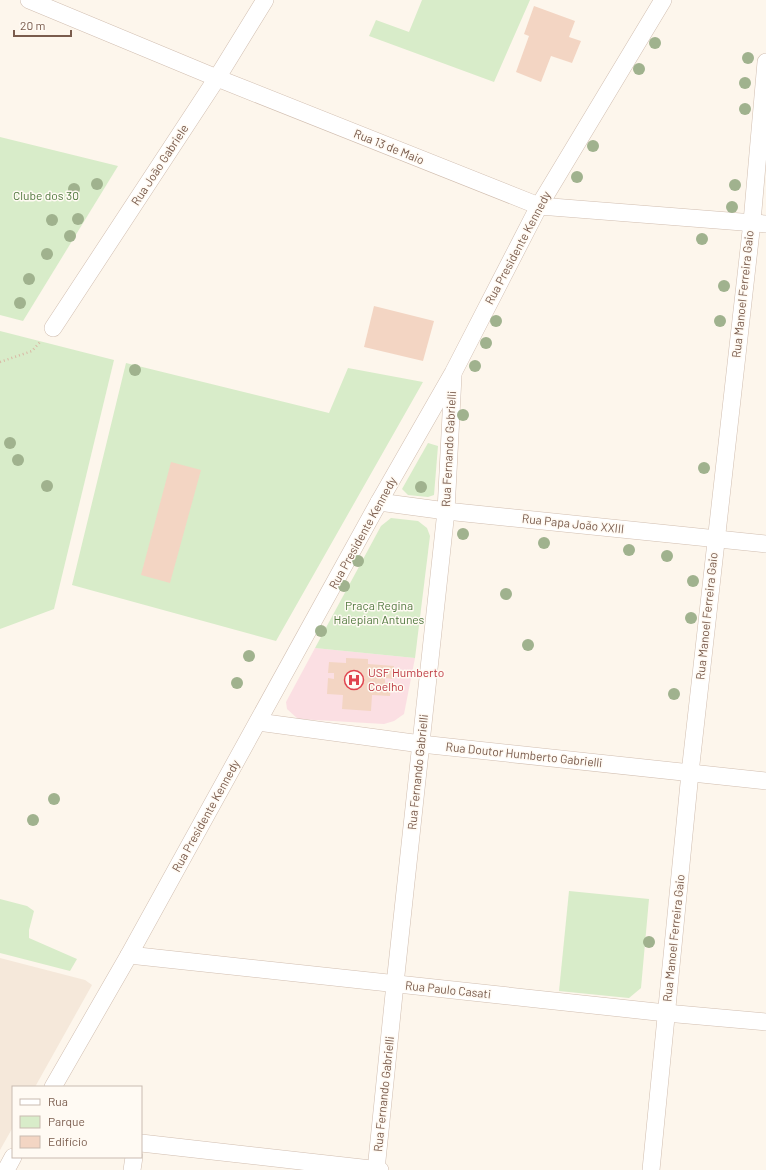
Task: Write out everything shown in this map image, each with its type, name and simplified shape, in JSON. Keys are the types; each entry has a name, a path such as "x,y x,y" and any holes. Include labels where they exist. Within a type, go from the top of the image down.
{"street":[{"name":"Rua 13 de Maio","path":"29,0 217,78 539,206 759,223"},
{"name":"Rua João Gabriele","path":"53,328 217,78 265,0"},
{"name":"Rua Presidente Kennedy","path":"54,1086 129,955 379,502 453,373 539,206 663,0"},
{"name":"Rua Manoel Ferreira Gaio","path":"651,1170 690,773 716,538 759,223 766,62"},
{"name":"Rua Fernando Gabrielli","path":"376,1170 446,511 453,373"},
{"name":"Rua Papa João XXIII","path":"379,502 446,511 766,544"},
{"name":"Rua Doutor Humberto Gabrielli","path":"258,722 421,744 766,781"},
{"name":"Rua Paulo Casati","path":"129,955 666,1013 766,1022"},
{"path":"142,1143 380,1170"},
{"path":"6,1170 12,1158"},
{"path":"132,1170 134,1158"}],"path":[{"path":"0,362 32,351 53,328"}],"shaded area":[{"name":"USF Humberto Coelho","path":"315,648 415,658 404,714 394,721 384,724 298,719 287,709 286,702"},
{"path":"0,958 85,980 92,985 36,1086 12,1086 12,1129 0,1150"}],"green space":[{"path":"422,0 530,0 494,82 369,36 376,20 409,32"},
{"name":"Clube dos 30","path":"0,137 118,166 23,321 0,315"},
{"path":"0,331 114,360 54,609 0,629"},
{"path":"126,363 329,413 348,368 423,382 276,641 72,585"},
{"path":"428,443 438,446 434,495 428,497 408,495 402,489"},
{"name":"Praça Regina Halepian Antunes","path":"391,518 418,521 427,528 430,536 415,658 315,648 381,526"},
{"path":"569,891 649,899 641,988 629,998 559,991"},
{"path":"0,899 27,906 34,911 29,930 29,938 77,959 70,971 0,953"}],"building":[{"path":"534,6 575,21 569,37 581,41 572,63 551,56 541,82 516,72 529,36 524,34"},
{"path":"374,306 434,321 423,361 364,347"},
{"path":"171,462 201,470 170,583 141,575"},
{"path":"346,658 368,659 368,664 394,666 394,679 385,678 385,683 391,683 390,696 372,695 371,711 342,709 343,695 327,694 328,678 334,679 334,673 328,673 329,662 346,663"}],"place":[{"name":"USF Humberto Coelho","path":"354,680"}]}
